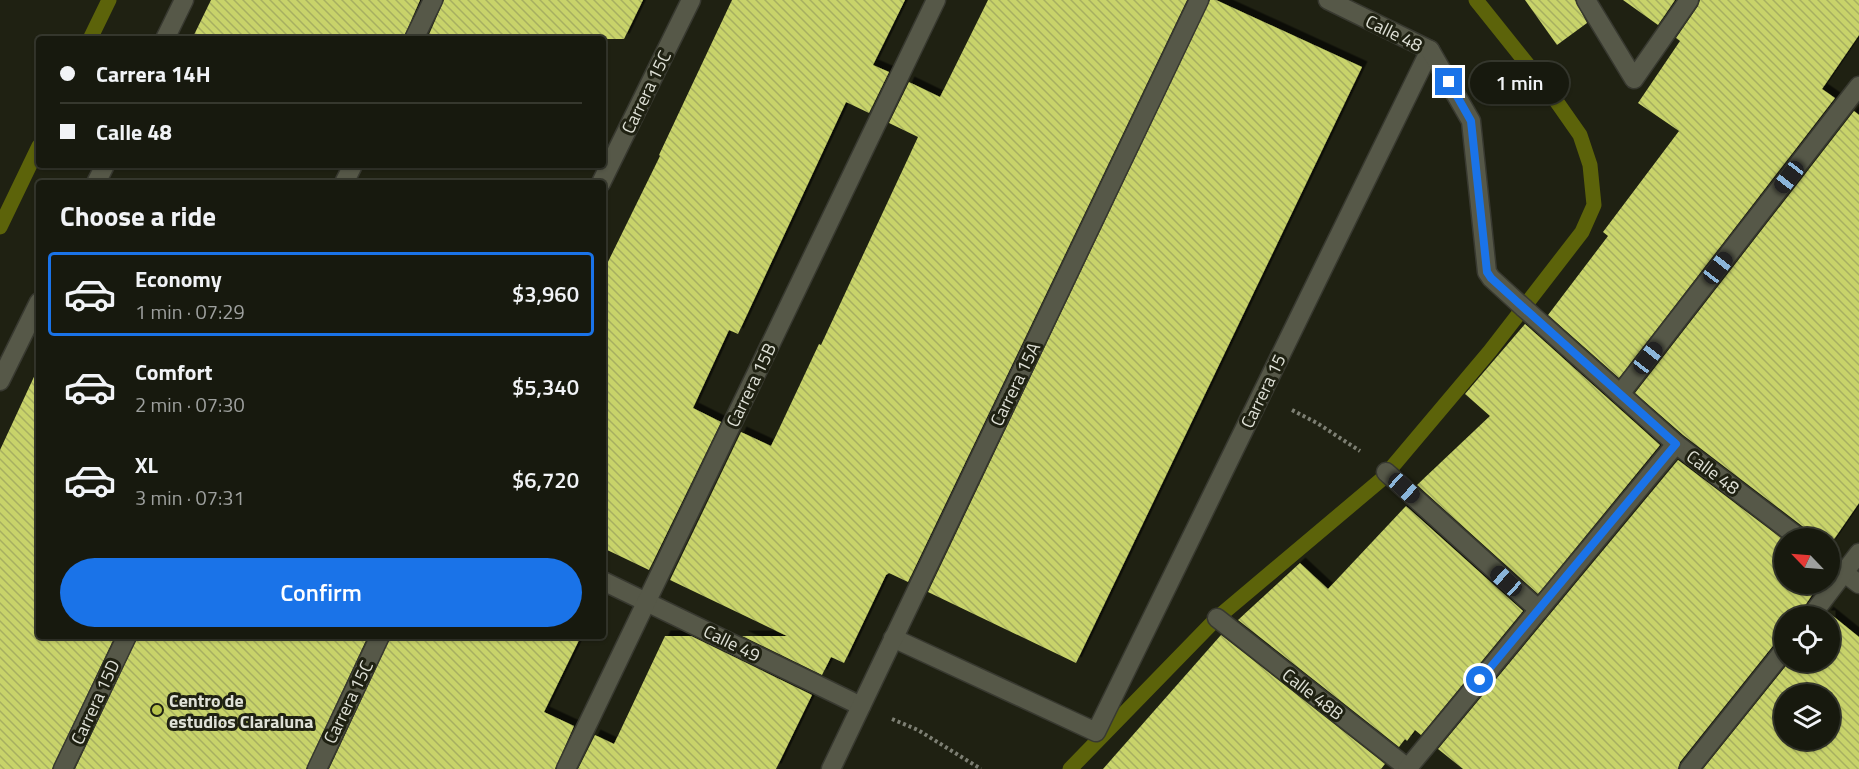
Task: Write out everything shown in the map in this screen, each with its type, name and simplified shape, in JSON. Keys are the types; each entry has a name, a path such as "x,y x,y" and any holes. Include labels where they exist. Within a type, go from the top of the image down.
{"street":[{"path":"166,36 184,0"},
{"path":"415,36 433,0"},
{"name":"Carrera 15C","path":"602,180 691,0"},
{"name":"Carrera 15B","path":"566,769 936,0"},
{"name":"Carrera 15A","path":"831,769 1199,0"},
{"name":"Calle 48","path":"1328,0 1430,50 1471,121 1487,272 1491,278 1676,444 1786,528"},
{"path":"1586,0 1634,79 1689,0"},
{"name":"Carrera 15","path":"893,638 1096,732 1430,50"},
{"path":"1620,394 1859,87"},
{"path":"0,381 36,313"},
{"path":"1408,769 1676,444"},
{"path":"1386,472 1539,610"},
{"path":"1822,606 1852,579 1859,553"},
{"path":"1840,570 1852,579"},
{"name":"Calle 49","path":"606,582 861,706"},
{"name":"Calle 48B","path":"1217,618 1408,769"},
{"name":"Carrera 15D","path":"63,769 126,639"},
{"name":"Carrera 15C","path":"317,769 379,639"},
{"path":"1689,769 1774,663"}],"path":[{"path":"1259,400 1295,411 1317,423 1386,472"},
{"path":"861,706 918,730 981,769"}],"building":[{"path":"211,0 420,0 404,36 193,36"},
{"path":"444,0 643,0 624,39 606,39 606,36 428,36"},
{"path":"732,0 905,0 873,65 889,72 869,113 846,102 738,334 729,330 693,408 721,422 649,570 606,549 606,266"},
{"path":"988,0 1187,0 908,582 889,573 886,575 844,663 831,657 822,675 742,636 787,636 670,580 741,432 771,446 819,344 821,345 918,137 889,123 909,82 940,97"},
{"path":"1210,0 1216,0 1362,67 1076,663 928,592"},
{"path":"1525,0 1575,0 1587,23 1557,45"},
{"path":"1623,0 1675,0 1658,25"},
{"path":"1700,0 1859,0 1859,35 1822,89 1835,98 1619,378 1548,315 1608,236 1603,232 1679,131 1638,103 1680,41 1676,38"},
{"path":"1854,111 1859,115 1859,503 1840,531 1840,528 1805,528 1683,435 1635,393"},
{"path":"1525,324 1660,445 1538,594 1417,485 1490,416 1465,394"},
{"path":"36,372 36,639 114,639 52,769 0,769 0,450"},
{"path":"1678,460 1774,533 1774,594 1812,595 1805,606 1774,606 1774,644 1680,762 1678,769 1463,769 1438,749"},
{"path":"1406,506 1523,611 1421,735 1415,730 1399,747 1238,620 1300,563 1328,589"},
{"path":"1840,622 1859,637 1859,769 1703,769 1781,672 1840,672"},
{"path":"1221,635 1385,764 1381,769 1103,769"},
{"path":"665,636 691,636 812,695 776,769 578,769 595,735 614,744"},
{"path":"137,639 367,639 306,769 75,769"},
{"path":"390,639 580,639 544,712 574,726 555,769 329,769"}],"waterway":[{"path":"91,36 109,0"},
{"path":"1070,769 1217,618 1382,479 1490,351 1582,232 1594,205 1590,165 1580,135 1552,95 1476,0"},
{"path":"0,227 36,152"}],"place":[{"name":"Centro de estudios Claraluna","path":"157,710"}],"route":[{"path":"1449,82 1471,121 1487,272 1676,444 1480,680"}]}
